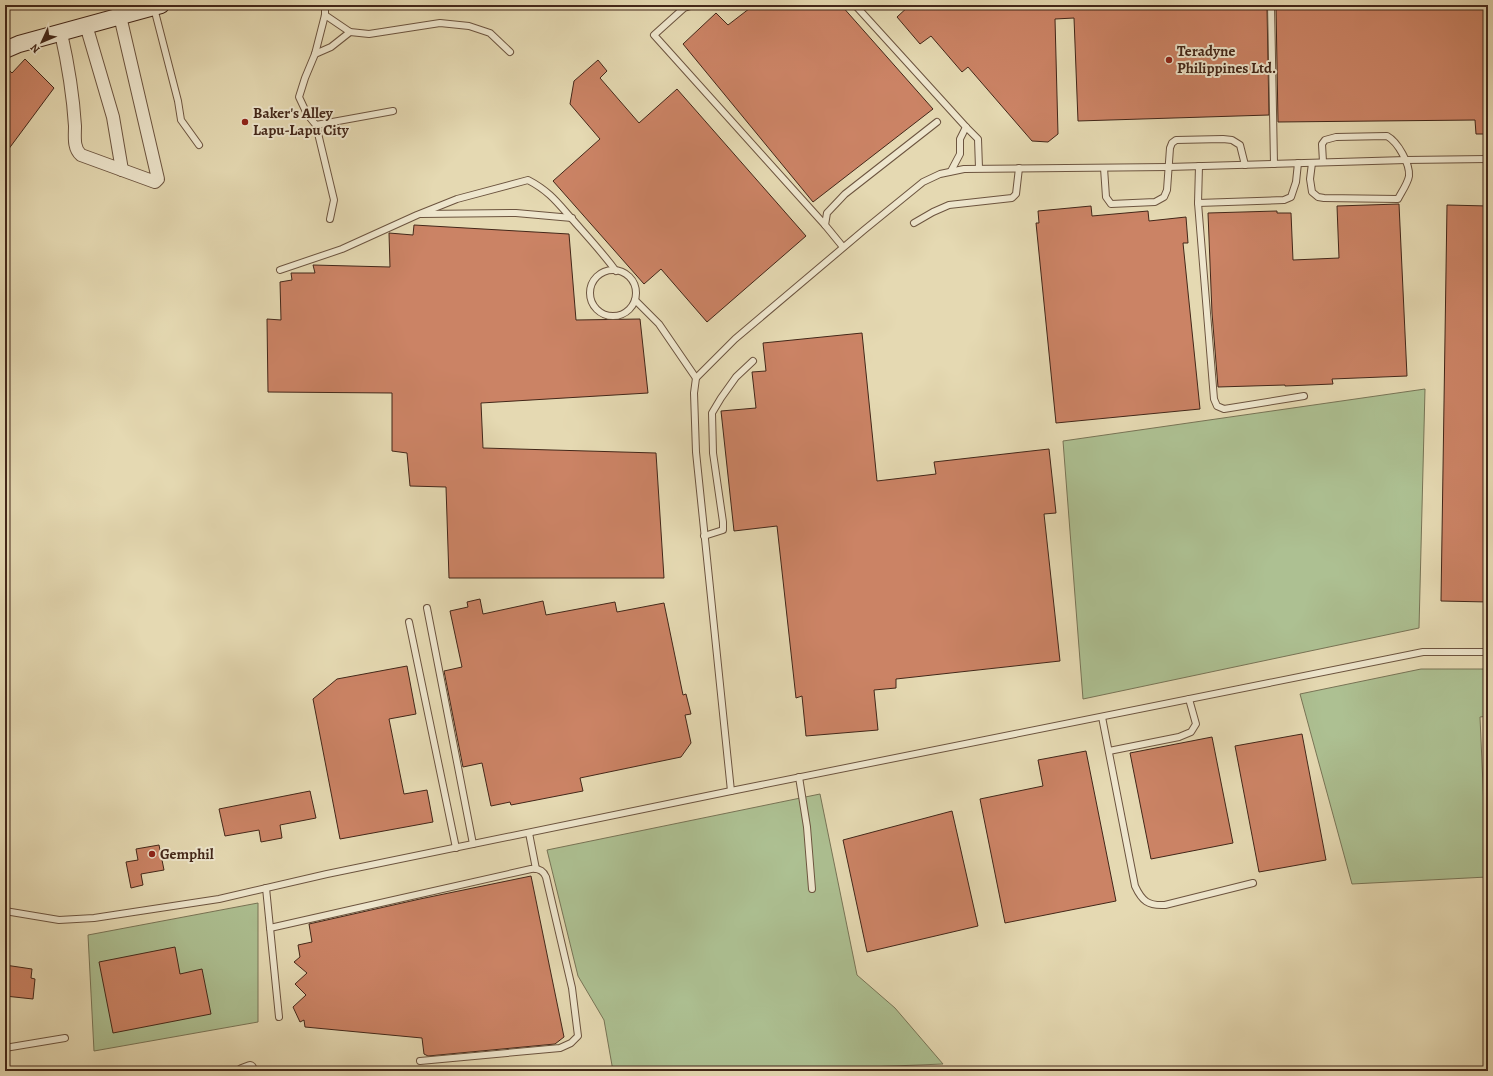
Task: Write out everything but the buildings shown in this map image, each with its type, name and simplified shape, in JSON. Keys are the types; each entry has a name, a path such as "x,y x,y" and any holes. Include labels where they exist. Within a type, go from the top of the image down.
{"street":[{"path":"5,50 19,44 120,16 150,6"},
{"path":"61,33 70,76 74,114 75,147 78,152 155,182 158,179 120,16"},
{"path":"86,25 113,117 122,170"}],"lane":[{"path":"325,5 325,15 315,54 299,97 307,114 316,125 334,200 330,219"},
{"path":"694,5 684,8 654,34 843,247"},
{"path":"855,5 978,139 979,168"},
{"path":"1271,5 1274,164"},
{"path":"150,6 178,101 181,120 199,145"},
{"path":"325,15 350,32 369,34 440,24 469,26 490,33 510,52"},
{"path":"315,54 331,47 350,32"},
{"path":"316,125 393,111"},
{"path":"825,225 827,213 845,194 937,122"},
{"path":"951,171 960,154 960,139 966,127"},
{"path":"1312,163 1310,179 1312,192 1318,197 1398,199 1409,177 1406,160 1393,139 1387,136 1336,137 1325,140 1322,144 1323,162"},
{"path":"1104,168 1106,198 1111,204 1121,204 1155,202 1164,196 1168,186 1170,148 1172,142 1176,140 1232,140 1240,145 1245,165"},
{"path":"731,791 696,452 694,393 696,378 736,339 843,247 922,182 951,171 979,168 1168,167 1488,159"},
{"path":"1198,203 1284,200 1290,197 1296,182 1298,163"},
{"path":"1199,166 1198,203 1214,399 1217,406 1224,409 1304,396"},
{"path":"914,223 949,205 1012,198 1016,194 1019,168"},
{"path":"280,270 342,249 417,214 457,199 528,180 542,187 556,200 596,244 616,270 628,276 632,281 636,294 628,311 616,316 609,316 603,314 593,305 590,293 594,280 603,272 616,270"},
{"path":"417,214 516,214 572,218"},
{"path":"634,300 659,324 696,378"},
{"path":"704,536 723,530 713,453 712,414 736,377 753,361"},
{"path":"428,608 473,844"},
{"path":"409,622 456,848"},
{"path":"5,911 59,920 94,918 219,899 473,844 799,777 1423,652 1488,652"},
{"path":"1109,751 1179,737 1191,732 1196,724 1189,699"},
{"path":"1102,716 1135,886 1140,897 1153,906 1165,905 1253,884"},
{"path":"799,777 807,827 812,889"},
{"path":"529,833 536,869"},
{"path":"270,928 358,909 455,885 536,869 542,871 546,877 572,988 578,1036 571,1043 560,1048 420,1061"},
{"path":"266,888 279,1017"},
{"path":"5,1048 65,1038"}],"green space":[{"path":"1425,389 1419,628 1083,699 1063,441"},
{"path":"1421,669 1488,669 1488,716 1480,717 1487,877 1352,884 1300,694"},
{"path":"820,794 857,975 895,1008 943,1064 769,1071 613,1071 604,1020 578,976 547,850"},
{"path":"258,903 258,1022 94,1051 88,935"}],"place":[{"name":"Teradyne Philippines Ltd.","path":"1169,60"},
{"name":"Baker's Alley Lapu-Lapu City","path":"245,122"},
{"name":"Gemphil","path":"152,854"}]}
